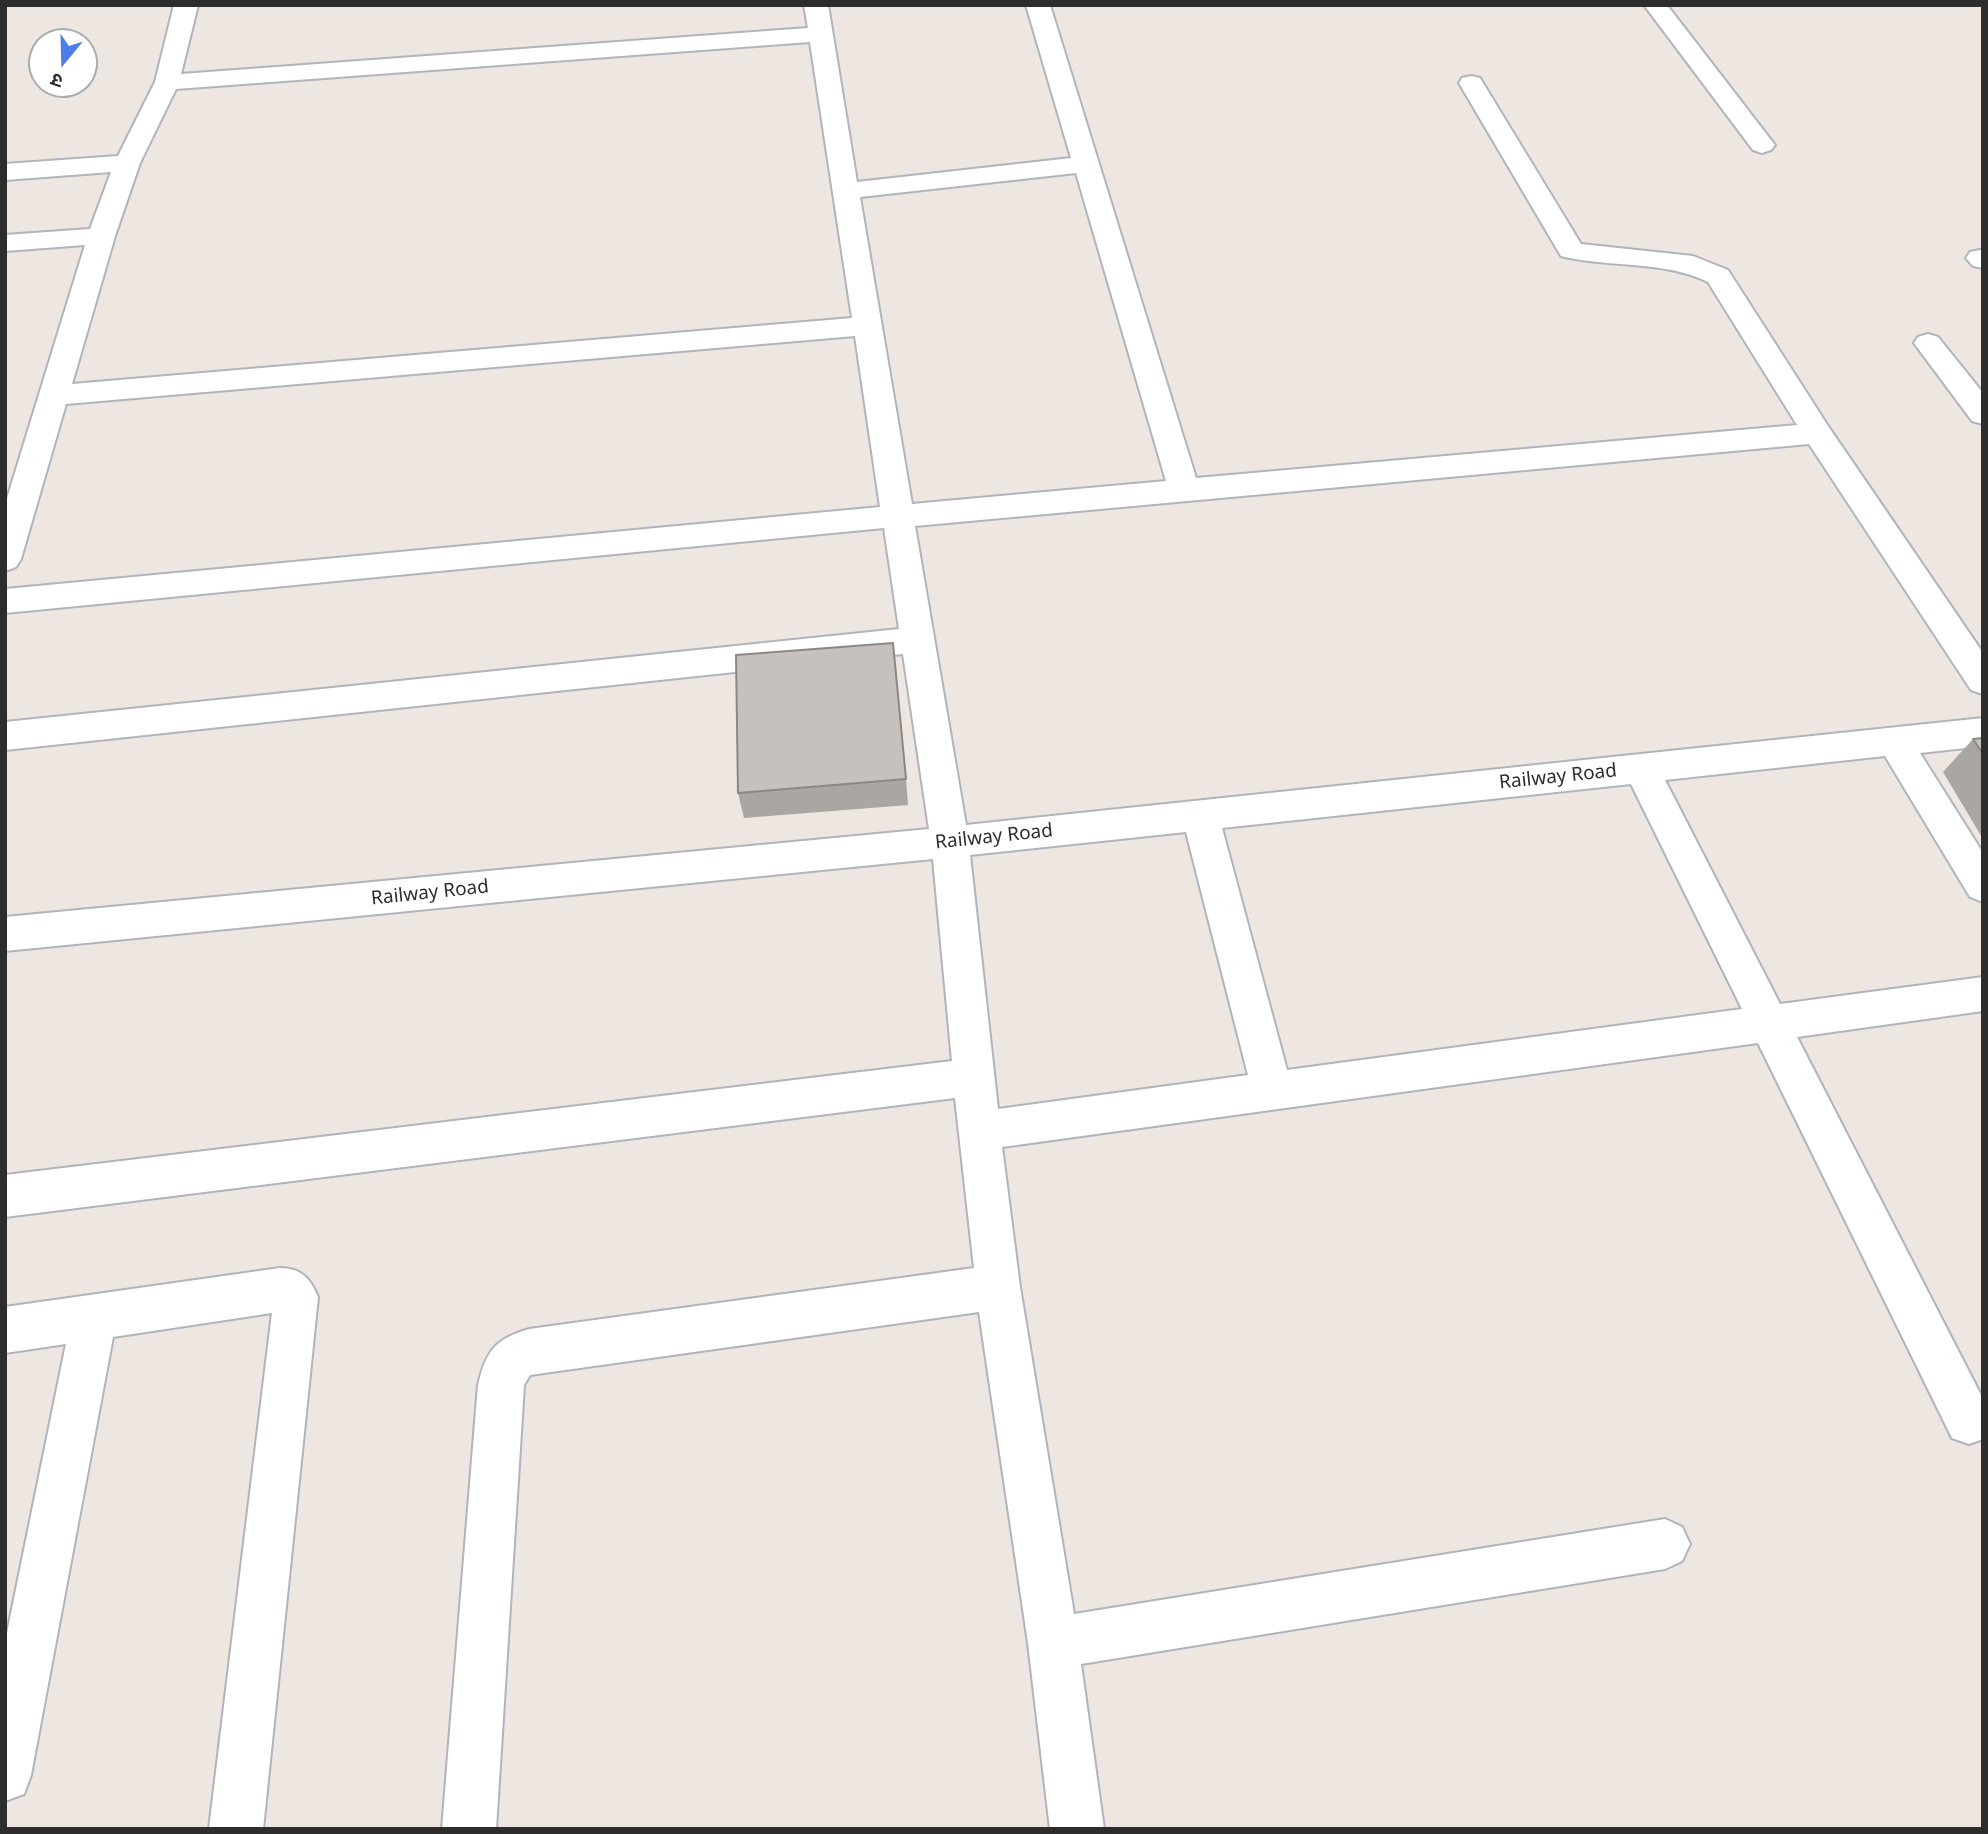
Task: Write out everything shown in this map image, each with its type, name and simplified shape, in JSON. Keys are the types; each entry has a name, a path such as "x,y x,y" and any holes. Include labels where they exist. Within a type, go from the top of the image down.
{"street":[{"path":"5,559 101,236 127,163 167,82 186,5"},
{"path":"1038,5 1184,489"},
{"path":"1655,5 1762,145"},
{"path":"167,82 818,20 950,842 979,1131 998,1287 1053,1643 1077,1829"},
{"path":"1471,82 1571,250 1693,264 1718,276 1817,433 1983,681"},
{"path":"5,172 127,163"},
{"path":"846,191 1085,164"},
{"path":"5,243 101,236"},
{"path":"54,395 868,326"},
{"path":"1928,344 1983,414"},
{"path":"5,601 1184,489 1817,433"},
{"path":"5,736 918,640"},
{"name":"Railway Road","path":"5,934 950,842 1983,732"},
{"path":"1895,742 1983,887"},
{"path":"1641,768 1969,1421"},
{"path":"1200,816 1272,1090"},
{"path":"979,1131 1983,994"},
{"path":"5,1196 974,1077"},
{"path":"469,1829 500,1385 508,1362 516,1355 530,1352 998,1287"},
{"path":"5,1330 280,1290 289,1290 296,1297 236,1829"},
{"path":"5,1775 94,1317"},
{"path":"1053,1643 1665,1544"}],"building":[{"path":"893,643 906,779 738,793 736,655"},
{"path":"1983,738 1983,754 1973,739"}]}
